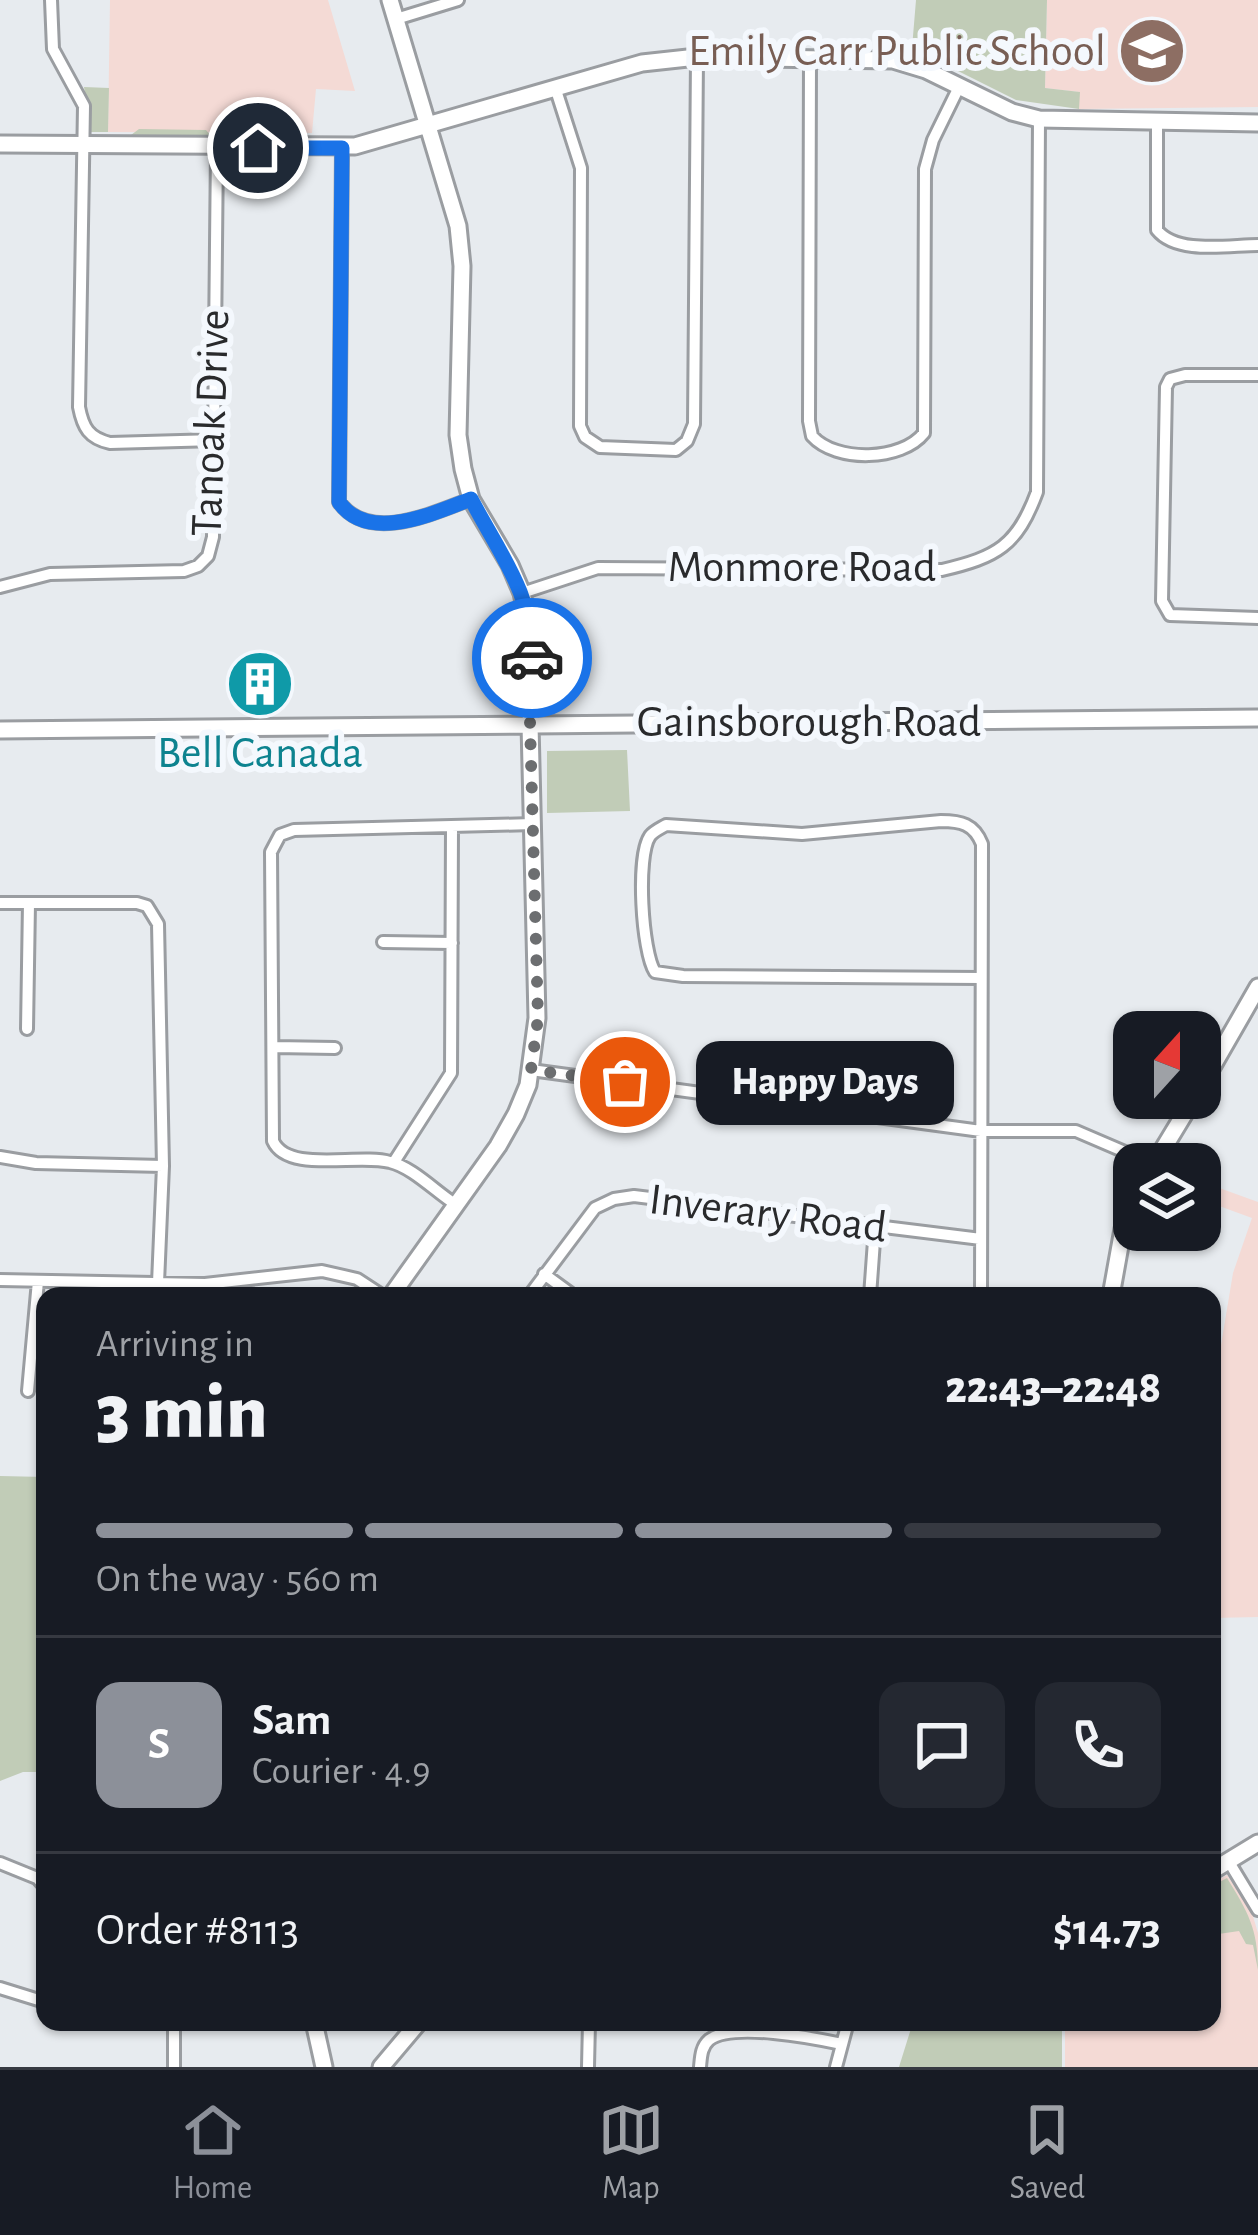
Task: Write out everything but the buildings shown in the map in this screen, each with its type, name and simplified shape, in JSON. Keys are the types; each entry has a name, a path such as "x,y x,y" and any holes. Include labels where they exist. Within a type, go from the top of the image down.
{"street":[{"path":"51,0 53,49 84,106 82,424 94,439 110,443 216,440"},
{"path":"390,0 458,226 462,266 458,435 471,499 522,593 533,647 530,724 538,1018 531,1070 516,1114 394,1287"},
{"path":"396,19 458,0"},
{"path":"0,144 342,148 427,128 660,59 697,57 893,60 1012,112 1039,119 1258,124"},
{"path":"555,87 581,169 580,426 585,437 600,447 676,450 687,441 694,424 697,57"},
{"path":"810,58 809,422 812,436 832,451 899,451 914,446 924,433 925,169 933,140 959,87"},
{"name":"Monmore Road","path":"522,593 598,568 942,570 979,562 1004,547 1019,533 1036,492 1039,119"},
{"path":"1157,120 1157,230 1163,238 1179,245 1258,244"},
{"name":"Tanoak Drive","path":"0,587 50,574 184,571 208,556 213,537 216,440 217,148"},
{"path":"342,148 339,502 350,514 383,523 410,521 471,499"},
{"path":"1258,375 1185,375 1170,379 1166,387 1162,601 1170,614 1184,617 1258,617"},
{"name":"Gainsborough Road","path":"0,730 1258,718"},
{"path":"981,979 668,976 655,971 647,959 645,941 644,850 651,833 666,825 802,834 961,821 977,831 982,844 981,1287"},
{"path":"455,1204 394,1162 293,1159 276,1149 271,852 280,835 294,830 533,824"},
{"path":"394,1162 451,1073 452,827"},
{"path":"27,1030 28,902"},
{"path":"0,903 137,903 147,906 158,924 163,1166 158,1282"},
{"path":"383,942 452,943"},
{"path":"1221,1051 1258,987"},
{"path":"274,1047 334,1048"},
{"path":"531,1070 981,1131 1076,1131 1113,1147"},
{"path":"0,1157 36,1163 163,1166"},
{"name":"Inverary Road","path":"535,1287 595,1208 634,1196 981,1239"},
{"path":"871,1287 875,1227"},
{"path":"1113,1287 1119,1251"},
{"path":"0,1280 205,1283 322,1271 370,1287"},
{"path":"544,1274 562,1287"},
{"path":"37,1287 38,1281"},
{"path":"28,1391 36,1303"},
{"path":"1221,1866 1258,1844"},
{"path":"1228,1862 1258,1910"},
{"path":"0,1863 36,1878"},
{"path":"0,1988 36,1998"},
{"path":"173,2067 174,2031"},
{"path":"316,2031 324,2067"},
{"path":"381,2067 411,2031"},
{"path":"588,2067 589,2031"},
{"path":"836,2067 846,2031"},
{"path":"700,2067 711,2038 728,2034 797,2034 842,2044"}],"shaded area":[{"path":"110,0 328,0 355,91 316,89 312,133 108,132"},
{"name":"Emily Carr Public School","path":"1047,0 1258,0 1258,107 1079,109 1079,92 1045,88"},
{"path":"1221,1189 1258,1202 1258,1617 1221,1618 1221,1345 1233,1273 1252,1218 1221,1207"},
{"path":"1227,1875 1252,1913 1258,1933 1258,2067 1065,2067 1065,2031 1221,2031 1221,1878"}],"green space":[{"path":"916,0 1047,0 1045,88 1080,92 1079,109 1016,100 912,48"},
{"path":"84,87 109,88 108,132 91,132"},
{"path":"139,129 206,130 211,136 209,141 136,140 131,135"},
{"path":"627,750 630,811 547,813 547,751"},
{"path":"0,1476 36,1477 36,1772 0,1781"},
{"path":"1227,1878 1250,1921 1258,1970 1253,1945 1246,1944 1239,1931 1221,1934 1221,1881"},
{"path":"910,2031 1062,2031 1062,2067 899,2067"}],"way so far":[{"path":"532,658 538,1018 531,1070 625,1082"}],"place":[{"name":"Emily Carr Public School","path":"1152,51"},
{"name":"Bell Canada","path":"260,684"},
{"name":"Happy Days","path":"625,1082"}],"route":[{"path":"258,148 342,148 339,502 360,519 383,523 410,521 471,499 522,593 532,658"}]}
